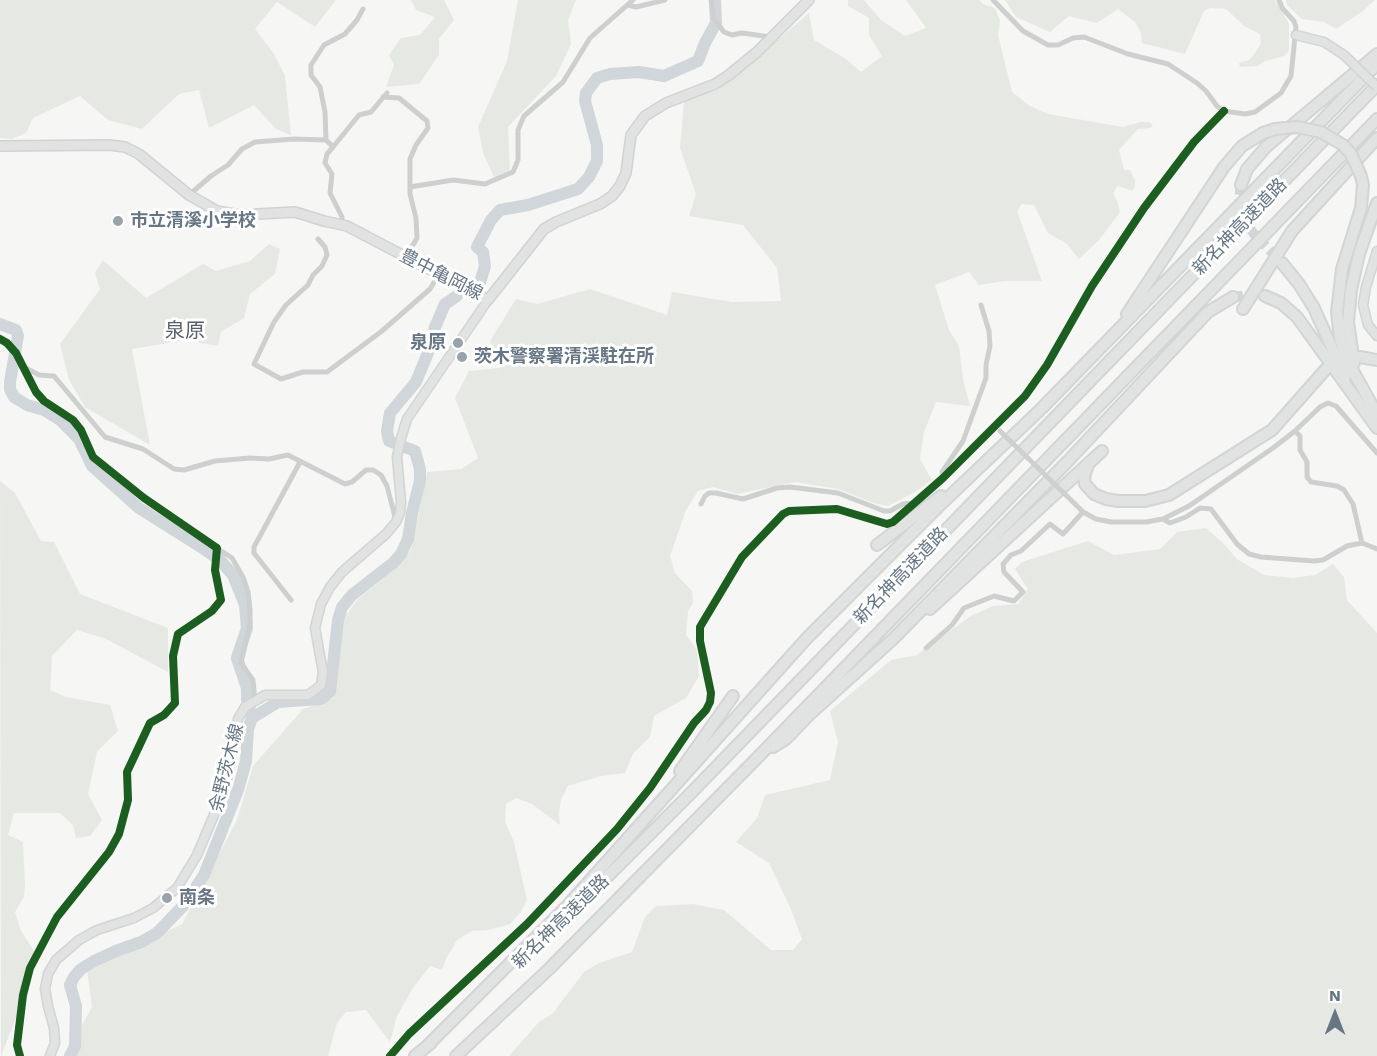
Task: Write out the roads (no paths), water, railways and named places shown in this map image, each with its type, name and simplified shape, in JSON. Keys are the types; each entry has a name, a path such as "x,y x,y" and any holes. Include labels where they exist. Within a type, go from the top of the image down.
{"highway":[{"path":"1241,185 1247,169 1266,147 1377,54"},
{"path":"427,1046 567,906 807,638 1101,348 1377,64"},
{"name":"新名神高速道路","path":"416,1056 504,978 676,808 1377,86"},
{"name":"新名神高速道路","path":"456,1056 549,969 761,754 1377,119"},
{"path":"1101,348 1139,298 1232,155 1247,142 1263,133 1275,129 1297,127 1333,137 1347,149 1357,164 1361,176 1363,196 1361,208 1342,269 1337,312 1340,338 1362,400"},
{"path":"1243,309 1292,231 1377,138"},
{"path":"1362,400 1352,354 1349,305 1354,272 1377,203"},
{"path":"1282,263 1314,308 1377,428"},
{"path":"1265,296 1281,303 1297,317 1362,400 1377,414"},
{"path":"761,754 786,739 810,714 893,639 1068,461 1200,320 1216,306 1233,297"},
{"path":"1360,357 1377,360"},
{"path":"1088,465 1084,477 1088,489 1106,499 1145,501 1169,495 1272,430 1326,369"},
{"path":"893,639 943,599 1102,451"},
{"path":"877,545 988,459"},
{"path":"649,815 733,696"}],"main road":[{"name":"豊中亀岡線","path":"0,146 109,145 125,147 139,154 189,195 224,213 239,215 295,212 342,225 488,300 544,229 600,204 612,196 626,173 632,135 645,116 666,103 715,84 729,75 757,52 809,0"},
{"path":"1296,35 1324,42 1344,54 1377,86"},
{"path":"1377,251 1366,287 1364,305 1368,325 1377,336"},
{"path":"251,703 265,695 308,695 321,685 322,672 315,628 321,604 330,587 342,572 386,534 396,522 400,513 398,451 407,419 488,300"},
{"name":"余野茨木線","path":"50,1056 55,1043 45,989 48,974 56,960 79,940 97,930 134,918 153,908 177,888 197,855 219,805 228,775 238,719 251,703"}],"street":[{"path":"410,187 453,180 485,184 513,172 518,160 518,130 524,116 563,82 591,38 633,0"},
{"path":"628,5 636,7 665,0"},
{"path":"711,0 714,19 724,32 732,35 742,33 770,37"},
{"path":"993,0 1023,31 1048,45 1058,45 1073,38 1084,37 1128,54 1168,64 1201,87 1216,106 1224,111 1245,114 1255,112 1281,93 1291,76 1296,35 1294,21 1282,8 1279,0"},
{"path":"333,147 327,140 320,87 311,75 311,65 324,45 345,34 363,9"},
{"path":"342,225 342,217 330,193 332,174 325,163 327,154 359,115 372,112 385,95 399,98 427,121 428,128 416,145 410,159 410,194 416,218 417,238 406,257"},
{"path":"390,1056 409,1034 527,924 609,837 650,788 694,723 706,710 711,693 700,642 700,627 735,568 759,540 789,511 837,509 887,524 893,522 943,478 1025,396 1047,365 1092,286 1164,180 1194,142 1224,111"},
{"path":"189,195 228,165 242,148 255,142 294,138 327,140"},
{"path":"318,240 325,247 327,255 322,266 313,275 308,285 286,305 274,322 254,364 281,379 303,372 327,372 382,331 430,289 439,274"},
{"path":"943,478 942,472 963,441 986,378 990,346 989,331 981,305"},
{"path":"0,339 16,353 36,392 44,401 74,420 93,457 144,498 232,558 243,577 248,592 250,623 241,663 253,680 251,703"},
{"path":"25,367 39,375 54,376 105,437 143,449 174,470 184,470 215,461 269,459 288,455 345,484 352,482 366,470 373,470 381,476 387,486 396,522"},
{"path":"995,426 1083,512 1096,519 1111,522 1146,522 1163,519 1189,506 1296,431 1320,407 1328,404 1336,406 1377,453"},
{"path":"1296,431 1300,436 1300,450 1307,462 1307,477 1311,482 1337,486 1344,490 1353,504 1362,543"},
{"path":"291,600 254,553 254,547 300,462"},
{"path":"701,504 709,493 743,499 777,488 790,487 838,493 884,512 914,502"},
{"path":"1163,519 1170,523 1200,508 1211,509 1237,544 1249,554 1261,557 1314,561 1330,556 1347,546 1362,543 1377,549"},
{"path":"926,648 952,625 964,608 994,596 1014,601 1023,592 1004,572 1003,564 1050,524 1063,534 1083,512"},
{"path":"20,1056 17,1045 22,995 30,968 57,917 109,852 119,834 128,800 127,772 150,723 164,715 175,703 173,656 178,634 212,611 221,600 214,570 217,548"}],"waterway":[{"path":"479,286 485,266 483,252 477,247 491,220 500,210 528,205 578,189 589,177 597,161 597,145 585,101 586,93 597,78 610,74 639,72 664,76 698,61 716,23 715,0"},
{"path":"70,1056 75,1046 76,1006 70,985 74,977 81,969 94,961 157,933 183,906 204,875 238,790 246,761 248,729 252,718 278,702 321,699 330,692 338,620 342,607 352,595 401,554 408,539 420,481 420,469 415,451 389,441 387,431 390,413 416,382 445,304 457,296"},
{"path":"0,324 16,330 18,336 10,382 10,389 14,397 60,420 79,439 92,466 139,508 220,560 233,575 245,605 247,628 237,658 247,688 247,699 252,718"}],"tunnel":[{"path":"1241,185 1239,200 1243,218 1254,234 1282,263"},
{"path":"1233,297 1265,296"}],"place":[{"name":"市立清溪小学校","path":"118,221"},
{"name":"泉原","path":"458,343"},
{"name":"茨木警察署清渓駐在所","path":"462,357"},
{"name":"南条","path":"167,898"}],"district":[{"name":"泉原","path":"185,331"}]}
